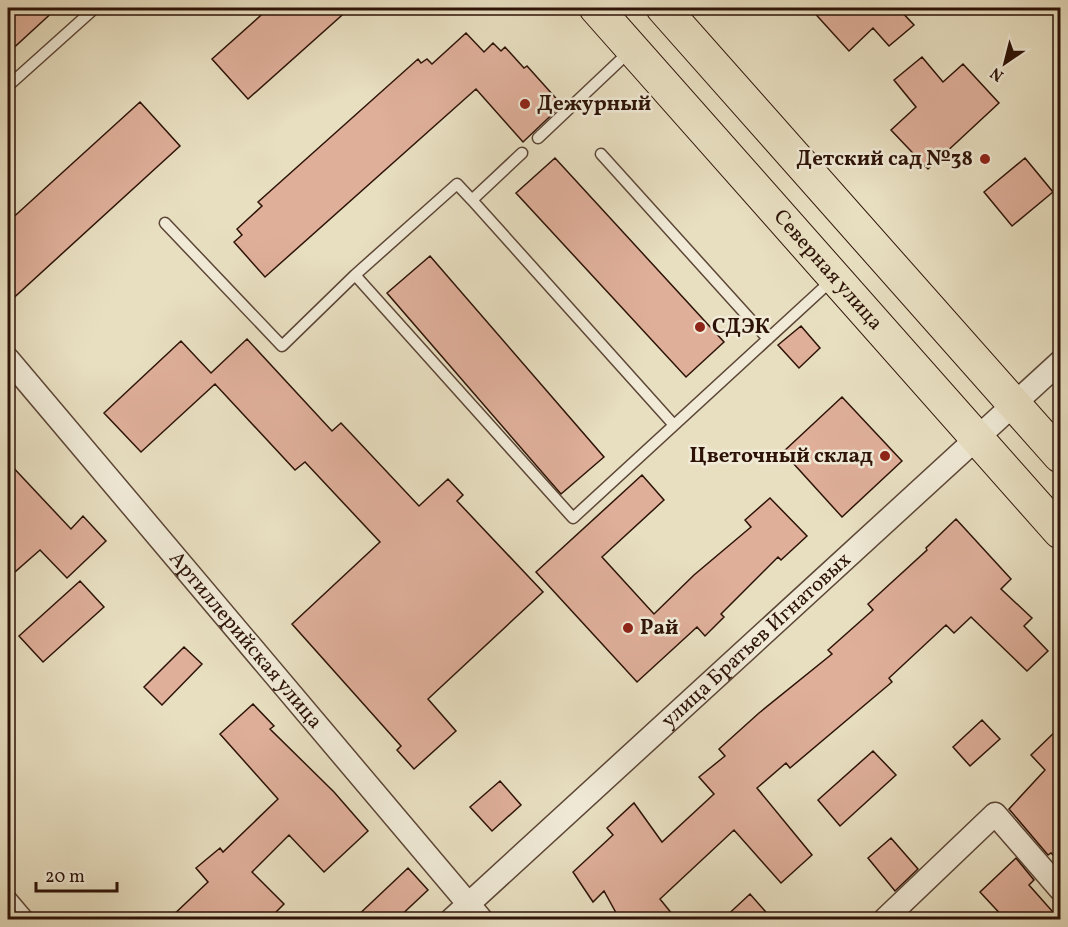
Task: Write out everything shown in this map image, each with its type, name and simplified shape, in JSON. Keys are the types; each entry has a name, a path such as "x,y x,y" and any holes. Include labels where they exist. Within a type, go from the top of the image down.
{"main road":[{"name":"Северная улица","path":"596,8 1060,532"},
{"path":"663,8 1060,456"}],"street":[{"name":"Артиллерийская улица","path":"8,359 467,914"},
{"name":"улица Братьев Игнатовых","path":"467,914 1060,362"},
{"path":"884,920 995,814 1060,889"}],"lane":[{"path":"8,86 95,8"},
{"path":"538,138 633,49"},
{"path":"472,200 522,153"},
{"path":"601,154 768,339"},
{"path":"165,223 282,346 355,274 457,184 673,424"},
{"path":"355,274 573,518 835,278"},
{"path":"8,894 30,920"}],"building":[{"path":"8,8 57,8 8,53"},
{"path":"269,8 350,8 248,99 212,59"},
{"path":"810,8 898,8 914,25 889,46 873,28 849,51"},
{"path":"466,33 484,52 493,43 501,51 505,47 524,68 527,66 562,105 523,142 476,89 265,277 234,242 242,235 237,229 262,206 258,202 418,59 421,63 427,59 432,64"},
{"path":"922,57 943,82 963,64 999,103 928,169 891,130 916,107 894,80"},
{"path":"140,102 180,146 8,303 8,222"},
{"path":"555,158 724,342 686,377 516,193"},
{"path":"1025,158 1053,192 1012,226 984,192"},
{"path":"430,256 604,457 561,494 387,293"},
{"path":"801,326 820,348 799,368 778,345"},
{"path":"247,339 332,431 341,423 419,506 448,479 463,495 457,501 543,592 428,699 456,731 414,769 397,750 401,746 292,624 380,542 305,462 295,470 215,384 141,452 104,413 181,341 211,373"},
{"path":"842,397 902,461 842,517 783,452"},
{"path":"8,462 71,529 83,516 106,541 67,578 40,550 8,578"},
{"path":"642,475 664,500 602,557 654,614 694,575 751,527 745,520 770,498 807,536 781,560 778,557 721,614 724,617 705,636 697,627 637,682 536,572"},
{"path":"956,519 1011,579 1001,589 1032,618 1024,626 1048,651 1027,671 971,617 954,633 946,625 889,678 892,682 790,768 786,763 757,788 812,855 781,883 734,830 660,899 677,920 620,920 604,891 593,902 573,872 613,835 607,828 634,803 662,842 714,794 699,777 725,756 719,749 759,713 832,654 828,650 873,610 868,604 927,550 926,548"},
{"path":"80,581 104,607 43,662 19,636"},
{"path":"184,647 202,664 162,705 144,687"},
{"path":"253,704 274,726 270,729 334,792 368,831 324,872 289,835 252,872 284,904 268,920 168,920 208,882 196,868 220,848 223,852 278,799 220,734"},
{"path":"982,720 1000,739 970,766 953,747"},
{"path":"1060,727 1060,862 1051,853 1048,855 1009,809 1045,770 1031,755"},
{"path":"873,751 896,775 840,826 818,800"},
{"path":"500,781 521,805 492,831 470,807"},
{"path":"891,838 918,869 895,891 868,858"},
{"path":"1016,858 1034,880 1029,885 1060,920 1006,920 980,892"},
{"path":"408,868 428,890 396,920 353,920"},
{"path":"750,894 773,920 722,920"}],"place":[{"name":"Дежурный","path":"525,104"},
{"name":"Детский сад №38","path":"985,159"},
{"name":"СДЭК","path":"700,327"},
{"name":"Цветочный склад","path":"885,456"},
{"name":"Рай","path":"628,628"}]}
